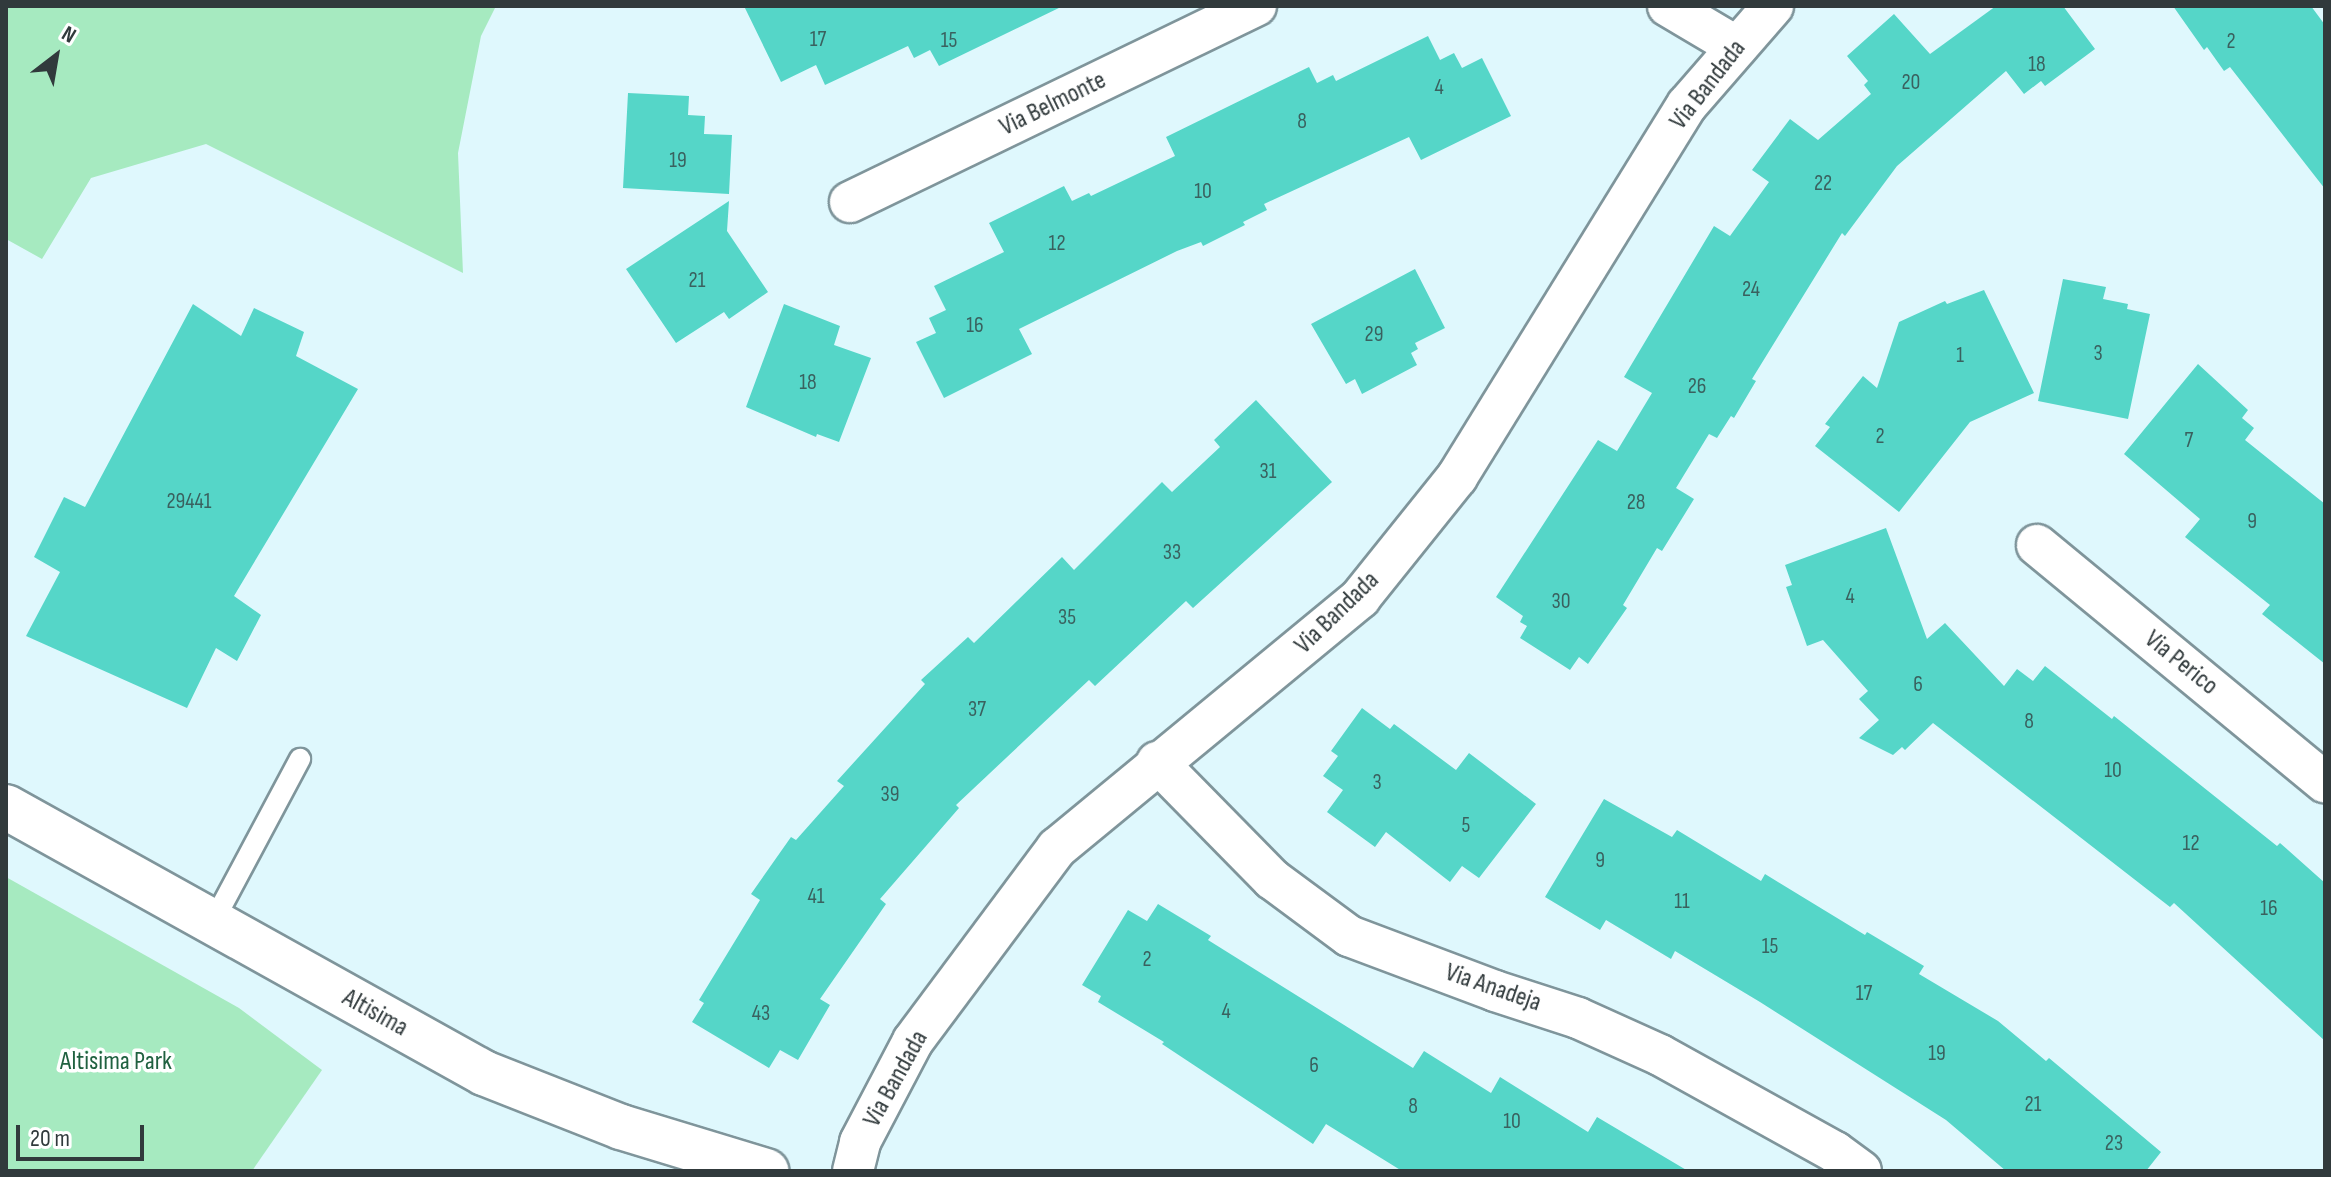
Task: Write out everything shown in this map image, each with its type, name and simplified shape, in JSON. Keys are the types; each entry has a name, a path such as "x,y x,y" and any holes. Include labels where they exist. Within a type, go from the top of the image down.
{"street":[{"name":"Via Belmonte","path":"850,202 1256,6"},
{"path":"1668,6 1737,47"},
{"name":"Via Bandada","path":"853,1171 860,1142 913,1041 1057,848 1157,762 1285,662 1369,586 1457,477 1687,105 1773,6"},
{"name":"Via Perico","path":"2037,545 2325,782"},
{"name":"Via Anadeja","path":"1157,762 1272,879 1349,936 1495,991 1578,1018 1633,1043 1835,1152 1861,1171"},
{"name":"Altisima","path":"6,807 484,1073 621,1127 766,1171"}],"lane":[{"path":"213,922 300,759"}],"green space":[{"path":"6,6 496,6 481,36 458,153 463,273 206,144 91,178 42,259 6,239"},
{"name":"Altisima Park","path":"6,877 239,1008 322,1070 252,1171 6,1171"}],"building":[{"path":"744,6 1063,6 939,66 930,50 914,58 908,46 825,85 816,65 781,82"},
{"path":"1996,6 2063,6 2095,49 2045,86 2041,81 2024,94 2006,71 1897,166 1845,236 1842,233 1752,379 1756,381 1734,418 1731,416 1717,438 1709,434 1676,488 1694,499 1662,551 1657,548 1623,605 1627,608 1588,664 1579,657 1570,670 1520,638 1527,626 1520,622 1523,616 1496,597 1598,440 1617,451 1652,393 1624,377 1714,226 1730,236 1769,182 1752,170 1790,119 1818,140 1871,94 1864,85 1868,81 1847,56 1894,14 1930,54"},
{"path":"2173,6 2311,6 2325,25 2325,189 2230,67 2224,71 2207,47 2204,50"},
{"path":"1428,36 1440,60 1454,53 1462,68 1482,58 1511,116 1421,160 1409,137 1264,204 1267,210 1243,222 1245,225 1203,246 1201,242 1177,251 1019,329 1032,354 944,398 916,342 936,333 929,318 946,310 934,286 1004,252 989,223 1064,186 1072,201 1089,193 1091,196 1175,156 1166,137 1309,67 1317,83 1333,75 1336,81"},
{"path":"628,93 689,96 688,115 705,116 704,134 732,135 729,194 623,188"},
{"path":"729,201 727,231 768,292 729,319 724,312 676,343 626,269"},
{"path":"1415,269 1445,328 1415,343 1418,349 1411,353 1417,365 1362,394 1355,379 1346,384 1311,324"},
{"path":"2063,279 2106,287 2103,299 2128,304 2127,309 2150,314 2128,419 2038,401"},
{"path":"1984,290 2034,393 1970,422 1899,512 1815,446 1830,427 1825,424 1863,376 1877,388 1899,322 1945,301 1947,304"},
{"path":"193,304 241,336 254,308 304,332 296,356 358,389 234,596 261,615 237,661 216,648 187,708 26,636 60,572 34,557 64,497 85,507"},
{"path":"784,304 840,326 834,345 871,358 839,442 817,434 816,437 746,407"},
{"path":"2198,364 2248,410 2242,418 2254,428 2245,440 2325,504 2325,664 2262,614 2270,605 2185,537 2200,519 2124,454"},
{"path":"1256,400 1332,482 1193,608 1186,601 1095,686 1089,680 956,805 959,808 880,899 886,904 820,999 830,1005 798,1060 780,1050 769,1068 692,1022 704,1003 699,1000 760,900 751,894 791,837 796,840 844,786 837,781 925,684 921,680 968,637 974,643 1062,557 1074,570 1162,482 1172,492 1220,447 1214,440"},
{"path":"1886,528 1927,639 1945,623 2004,686 2017,669 2033,681 2045,666 2112,719 2114,716 2277,846 2280,843 2325,883 2325,1041 2174,903 2170,907 1933,723 1905,750 1902,747 1893,755 1859,738 1879,720 1859,699 1868,691 1823,640 1807,646 1786,587 1792,585 1785,565"},
{"path":"1362,708 1390,729 1394,724 1456,770 1469,753 1536,804 1479,878 1462,866 1450,882 1386,832 1375,847 1327,812 1343,790 1323,776 1338,756 1331,751"},
{"path":"1604,799 1672,837 1677,830 1761,881 1765,874 1865,935 1867,932 1924,966 1919,974 1998,1021 2046,1061 2049,1058 2161,1152 2146,1171 2006,1171 1946,1120 1675,951 1671,959 1606,920 1600,930 1545,897"},
{"path":"1158,904 1211,936 1208,940 1413,1068 1424,1051 1491,1093 1500,1077 1588,1132 1597,1117 1688,1171 1402,1171 1326,1124 1313,1144 1162,1044 1164,1042 1098,1002 1101,996 1082,985 1128,910 1147,921"}]}
